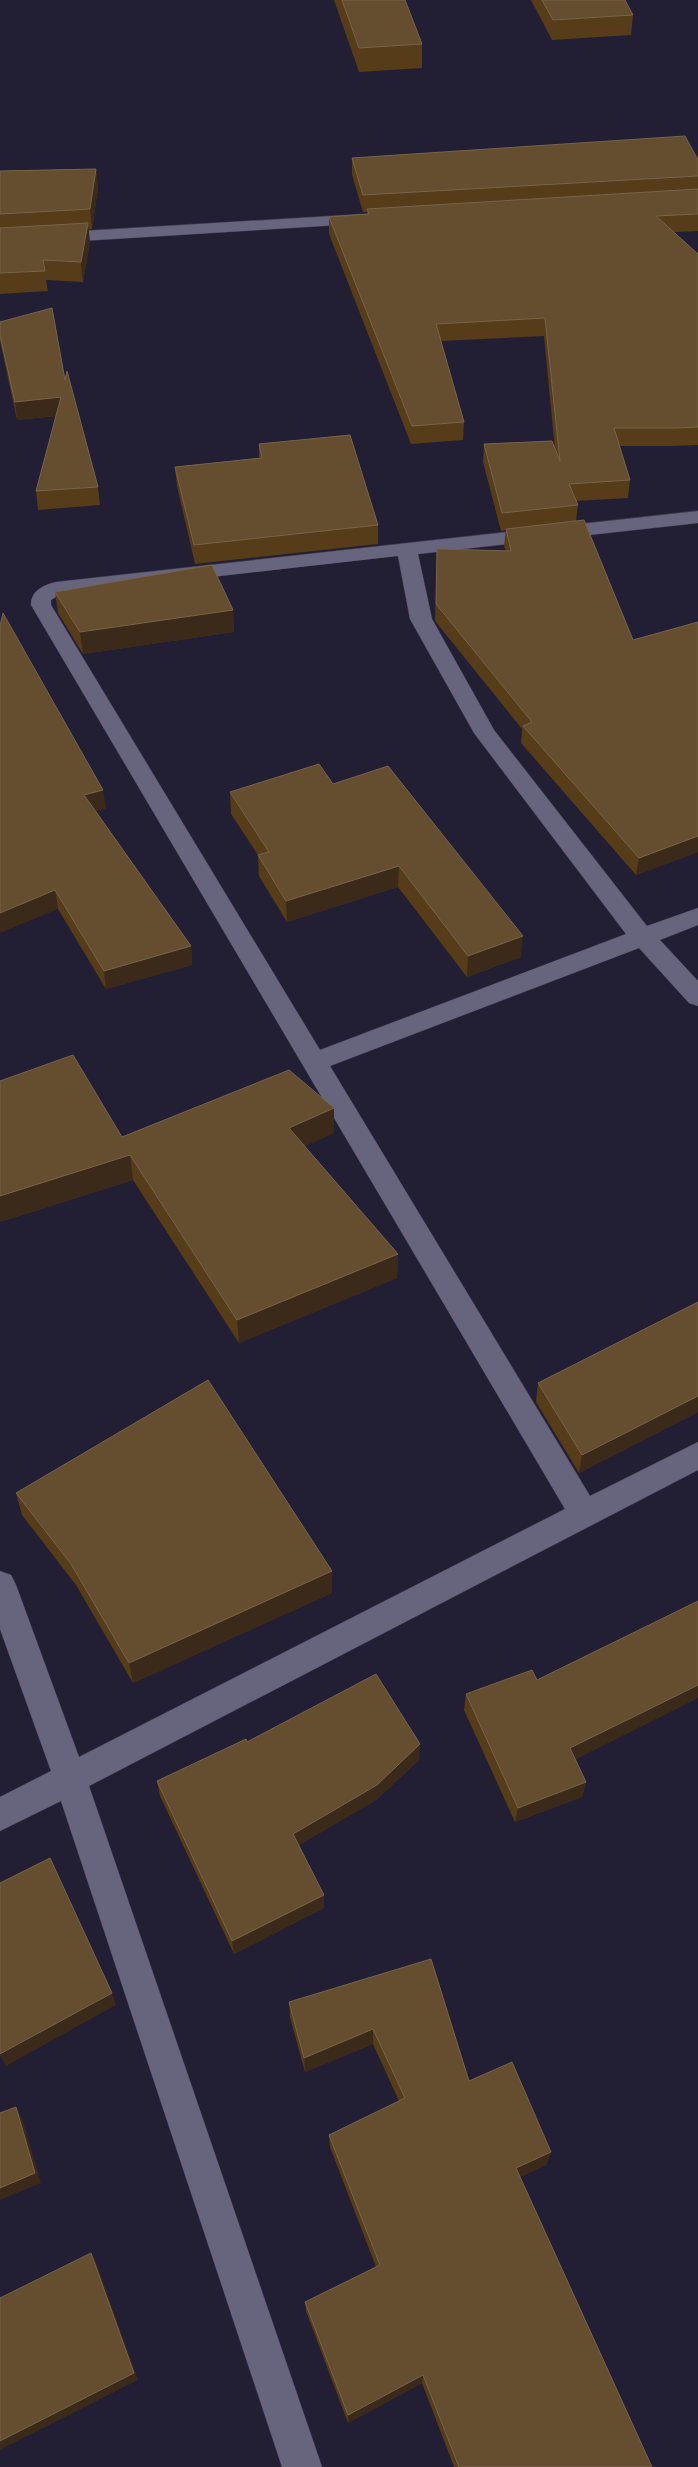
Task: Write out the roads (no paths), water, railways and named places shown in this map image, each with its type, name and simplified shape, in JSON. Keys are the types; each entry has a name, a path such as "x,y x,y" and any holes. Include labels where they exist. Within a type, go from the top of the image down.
{"street":[{"path":"0,241 379,218"},
{"path":"584,1514 41,606 41,597 56,588 698,517"},
{"path":"407,549 421,619 486,733 643,937 698,997"},
{"path":"314,1062 698,916"},
{"path":"0,1815 698,1455"},
{"path":"0,1585 70,1779 302,2467"}]}
